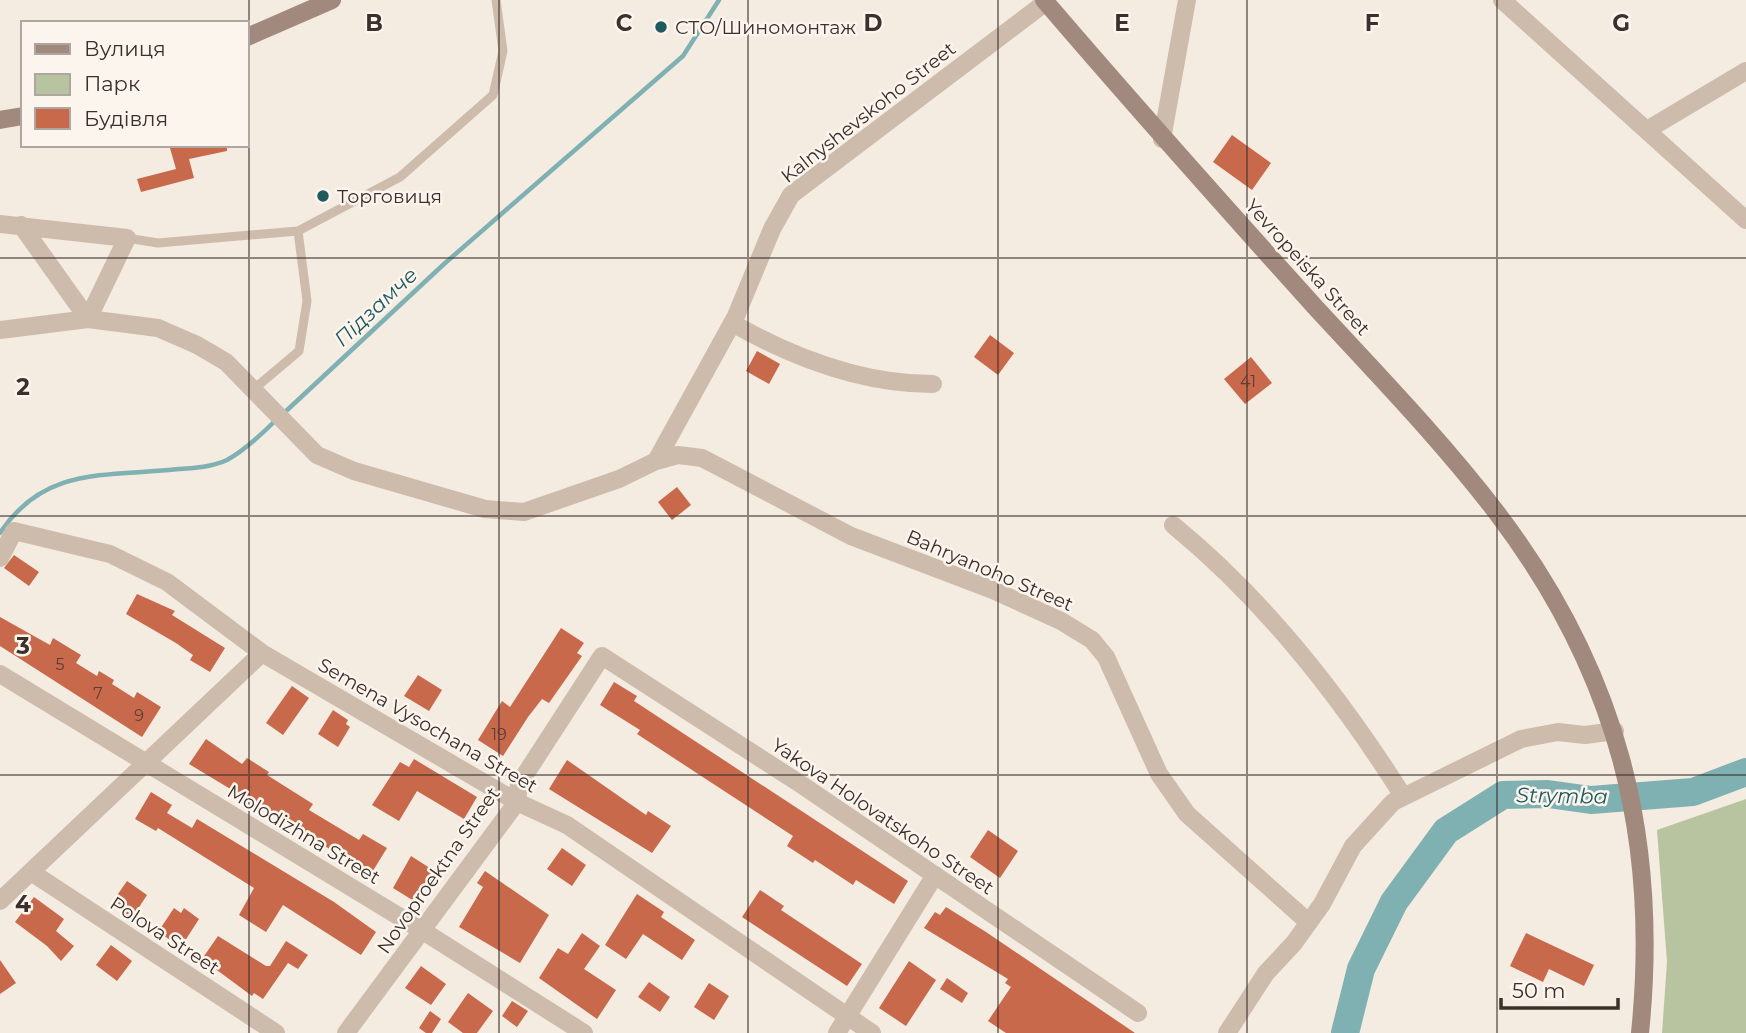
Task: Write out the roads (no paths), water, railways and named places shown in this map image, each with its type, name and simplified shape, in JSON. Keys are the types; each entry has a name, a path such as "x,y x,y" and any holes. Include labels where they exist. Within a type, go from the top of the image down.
{"main road":[{"path":"248,37 332,0"},
{"name":"Yevropeiska Street","path":"1045,1 1162,139 1415,415 1497,512 1535,567 1576,638 1615,731 1637,824 1646,908 1640,1033"},
{"path":"0,120 21,116"}],"street":[{"path":"1162,139 1187,0"},
{"path":"1502,0 1746,220"},
{"name":"Kalnyshevskoho Street","path":"656,461 732,323 772,229 791,195 1045,1"},
{"path":"1647,131 1746,71"},
{"path":"0,225 21,225 127,239 88,319"},
{"path":"21,225 88,319"},
{"path":"0,330 88,319 158,328 197,345 226,362 317,455 342,466 485,509 524,512 551,505 620,479 656,461"},
{"path":"732,323 766,342 858,376 933,384"},
{"name":"Bahryanoho Street","path":"656,461 678,455 702,458 851,536 993,590 1061,621 1092,640 1106,657 1159,774 1187,814 1307,921"},
{"path":"1173,526 1201,548 1265,612 1326,682 1403,796"},
{"name":"Semena Vysochana Street","path":"0,558 15,531 110,554 167,582 262,653 517,802 567,825 872,1033"},
{"path":"0,901 262,653"},
{"name":"Novoproektna Street","path":"345,1033 517,802 519,784 602,656"},
{"name":"Yakova Holovatskoho Street","path":"602,656 935,875 1138,1013"},
{"name":"Molodizhna Street","path":"0,674 423,931 583,1033"},
{"path":"1227,1033 1266,973 1294,943 1329,893 1353,846 1378,816 1403,796 1521,739 1558,732 1585,736 1615,731"},
{"name":"Polova Street","path":"31,872 275,1033"},
{"path":"837,1033 935,875"}],"lane":[{"path":"127,239 158,243 298,231 400,177 493,95 503,51 496,0"},
{"path":"254,389 299,351 307,302 298,231"}],"waterway":[{"name":"Підзамче","path":"284,413 444,264 683,56 719,0"},
{"name":"Підзамче","path":"0,533 18,511 37,495 58,485 80,478 215,464 240,451 277,419"},
{"name":"Strymba","path":"1345,1033 1361,969 1394,902 1446,831 1503,795 1548,794 1591,800 1693,792 1746,772"}],"place":[{"name":"СТО/Шиномонтаж","path":"661,27"},
{"name":"Торговиця","path":"323,196"}]}
